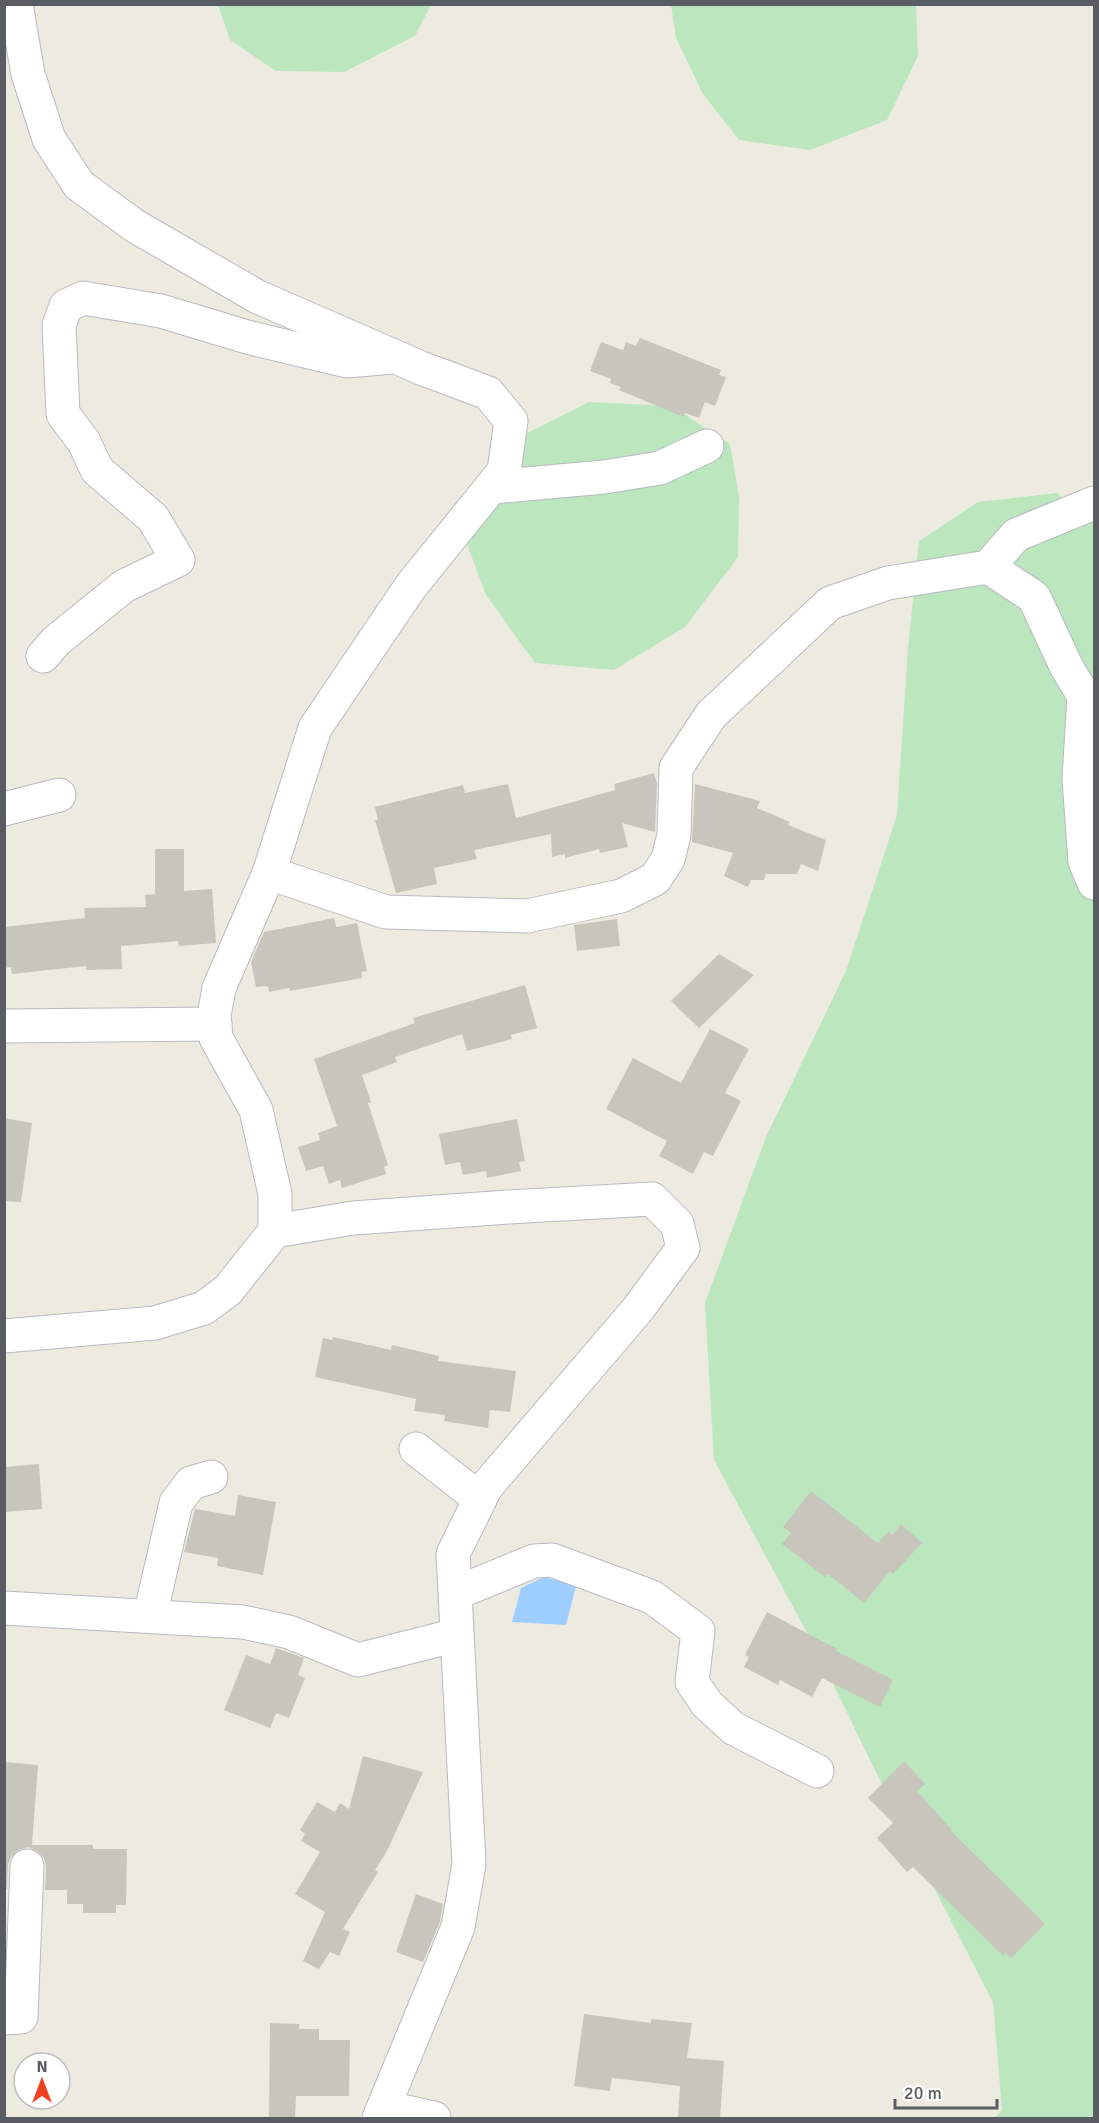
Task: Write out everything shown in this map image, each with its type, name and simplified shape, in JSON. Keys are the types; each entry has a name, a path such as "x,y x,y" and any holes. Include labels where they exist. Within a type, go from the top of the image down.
{"street":[{"path":"4,1336 155,1323 204,1308 228,1290 275,1231 275,1194 256,1110 216,1038 215,1024 219,988 269,873 315,728 411,586 504,471 511,421 488,393 258,297 135,226 79,185 49,139 16,76 16,4"},
{"path":"43,656 57,640 124,586 178,560 153,518 97,470 84,442 63,414 59,325 66,306 83,298 160,311 247,337 347,362 395,356"},
{"path":"492,486 604,477 660,468 707,446"},
{"path":"269,873 387,912 528,916 621,896 655,879 668,859 674,835 676,768 711,715 830,603 888,583 988,567 1016,535 1095,503"},
{"path":"988,567 1034,597 1067,668 1084,696 1079,779 1085,862 1095,883"},
{"path":"4,809 59,795"},
{"path":"4,1026 215,1024"},
{"path":"275,1231 353,1218 652,1199 677,1224 683,1248 638,1309 486,1487 453,1554 470,1864 458,1927 382,2113 434,2118"},
{"path":"416,1449 480,1499"},
{"path":"150,1616 176,1503 191,1483 211,1477"},
{"path":"456,1593 534,1561 552,1560 652,1596 698,1631 692,1682 707,1704 733,1728 817,1771"},
{"path":"4,1608 243,1622 289,1632 358,1660 458,1635"},
{"path":"4,2018 21,2017 27,1866"}],"green space":[{"path":"218,4 431,5 415,36 344,72 276,71 230,40"},
{"path":"671,5 916,5 918,56 887,120 810,150 739,140 703,94 676,38"},
{"path":"589,402 672,406 730,444 739,496 738,557 685,627 614,670 535,663 486,595 465,539 478,478 527,433"},
{"path":"1057,493 1094,524 1094,2118 995,2118 1002,2110 993,2002 906,1834 820,1657 714,1460 705,1303 766,1137 846,971 897,815 908,649 919,541 978,502"}],"water":[{"path":"544,1577 576,1586 566,1625 512,1622 521,1588"}],"building":[{"path":"640,338 721,370 719,375 726,377 715,406 705,402 699,418 685,413 683,417 619,390 621,387 610,383 611,379 590,371 601,342 623,350 626,342 636,346"},
{"path":"654,773 657,783 655,832 622,823 628,847 600,853 599,849 565,858 565,854 552,857 551,834 474,850 477,859 434,868 437,884 396,893 375,820 378,820 375,807 463,785 465,793 508,784 516,818 615,790 614,784"},
{"path":"695,784 760,801 757,808 790,822 788,825 826,840 818,871 801,864 797,874 766,874 764,880 751,880 748,887 724,876 733,853 692,842"},
{"path":"155,849 184,849 184,891 212,889 216,943 179,946 178,941 121,946 122,969 86,970 86,966 12,974 11,967 4,968 4,927 85,918 84,908 146,907 145,895 155,894"},
{"path":"334,918 336,927 357,923 367,971 361,972 362,978 290,991 289,988 269,992 268,986 256,987 251,962 264,932"},
{"path":"617,919 620,946 577,951 574,925"},
{"path":"719,954 754,975 699,1028 671,1001"},
{"path":"525,985 537,1028 511,1035 512,1039 467,1051 462,1034 395,1057 397,1062 362,1075 371,1102 368,1103 388,1165 384,1167 386,1174 342,1188 340,1180 329,1184 323,1166 306,1171 298,1147 320,1140 318,1133 337,1126 314,1059 415,1023 413,1018"},
{"path":"710,1029 749,1049 725,1093 741,1101 713,1156 704,1152 693,1174 659,1156 667,1141 606,1109 633,1058 681,1083"},
{"path":"4,1118 32,1123 21,1202 4,1201"},
{"path":"517,1119 525,1161 519,1162 521,1171 487,1178 486,1171 463,1175 460,1162 445,1165 439,1134"},
{"path":"333,1337 391,1350 392,1345 439,1356 438,1361 516,1371 510,1412 490,1410 488,1428 444,1421 445,1415 414,1411 416,1399 315,1377 323,1338 332,1340"},
{"path":"39,1464 42,1509 4,1512 4,1467"},
{"path":"811,1491 878,1543 889,1531 892,1535 901,1524 922,1543 893,1574 890,1571 864,1603 828,1574 825,1577 782,1544 791,1533 783,1527"},
{"path":"238,1495 276,1502 263,1575 217,1566 218,1558 184,1552 195,1509 235,1516"},
{"path":"767,1612 893,1680 880,1707 822,1678 812,1697 780,1680 778,1685 744,1667 749,1657 745,1655"},
{"path":"276,1648 304,1658 298,1675 305,1678 289,1718 276,1713 270,1728 224,1710 246,1655 270,1664"},
{"path":"363,1756 423,1772 387,1851 375,1870 378,1872 343,1929 350,1932 339,1956 330,1952 319,1969 303,1961 325,1912 295,1894 320,1852 301,1841 305,1834 300,1830 317,1802 335,1812 340,1803 349,1809"},
{"path":"904,1761 925,1784 917,1791 951,1831 1045,1924 1011,1958 1006,1953 1003,1956 913,1867 907,1872 877,1838 893,1823 868,1798"},
{"path":"4,1762 38,1765 32,1845 93,1845 93,1849 127,1849 126,1905 116,1905 116,1913 83,1913 83,1904 67,1904 67,1890 45,1890 44,1858 37,1851 28,1847 18,1850 11,1857 8,1865 7,1889 4,1890"},
{"path":"416,1894 443,1904 440,1922 423,1962 396,1952"},
{"path":"584,2014 651,2023 651,2019 692,2023 687,2058 724,2061 720,2118 678,2118 680,2086 612,2078 610,2091 574,2086"},
{"path":"270,2023 299,2024 299,2029 319,2029 319,2040 350,2040 349,2096 296,2096 295,2118 269,2118"}]}
